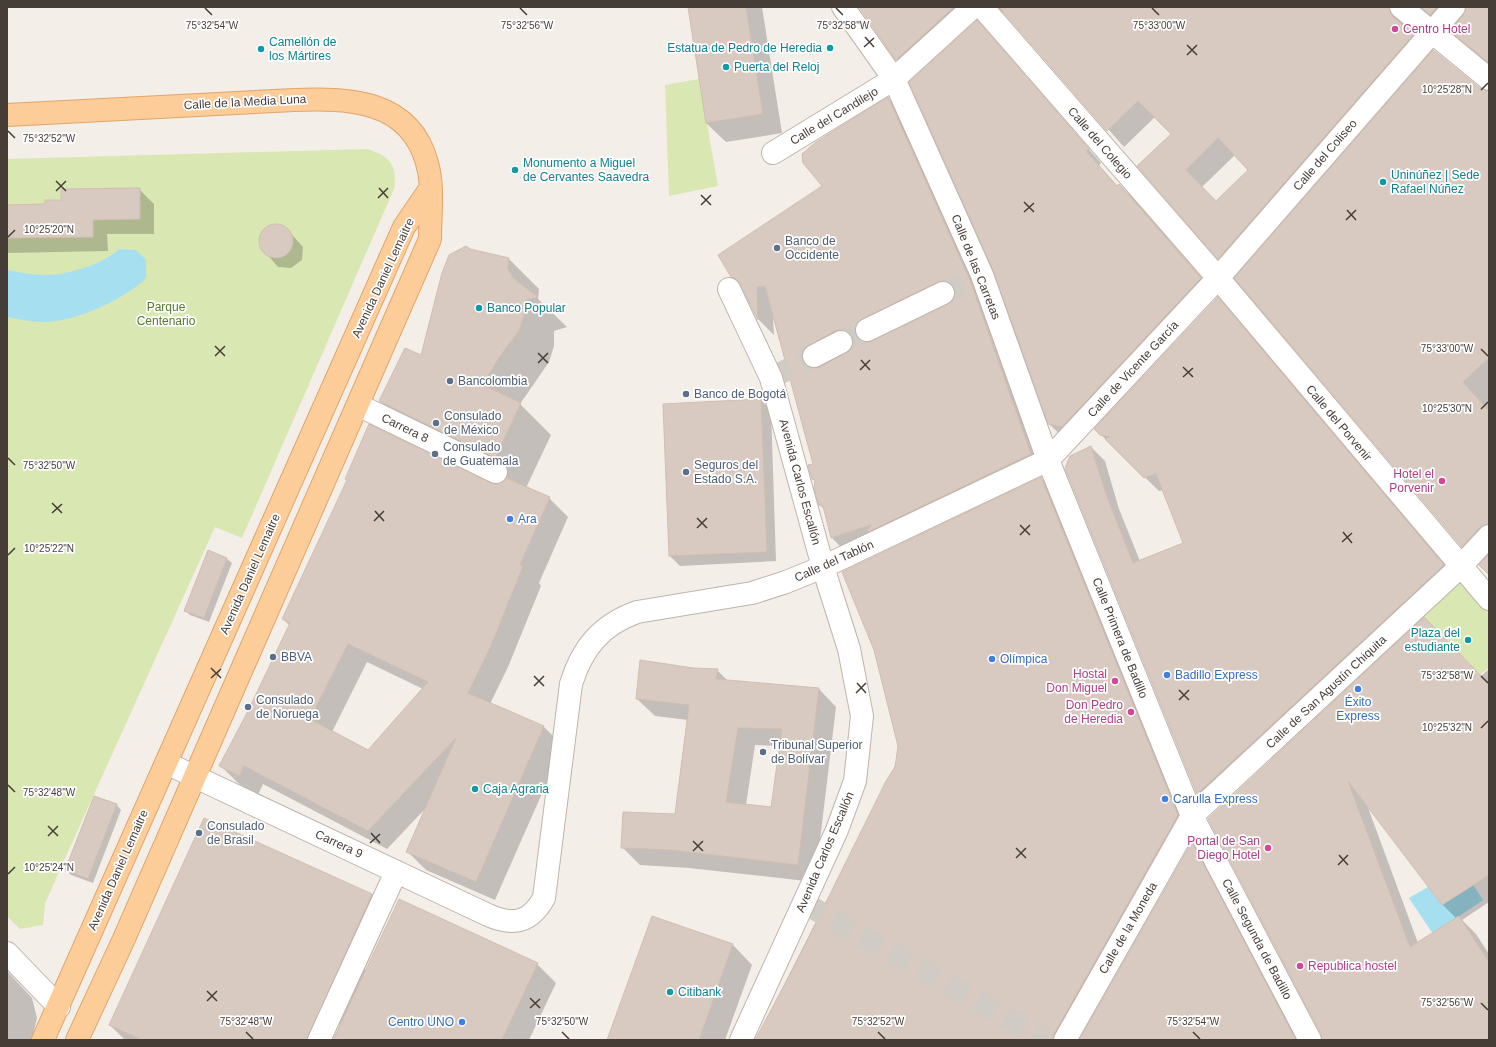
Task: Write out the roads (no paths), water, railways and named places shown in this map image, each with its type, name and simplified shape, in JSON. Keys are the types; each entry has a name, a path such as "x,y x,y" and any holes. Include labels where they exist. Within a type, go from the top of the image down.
{"main road":[{"name":"Calle de la Media Luna","path":"7,115 322,99 364,103 380,108 394,116 414,136 428,164 430,190"},
{"name":"Avenida Daniel Lemaitre","path":"77,1040 123,941 430,240 430,190"},
{"name":"Avenida Daniel Lemaitre","path":"43,1040 59,1007 404,227 430,190"}],"street":[{"name":"Calle de las Carretas","path":"843,7 894,79 982,275 1048,460"},
{"name":"Calle del Candilejo","path":"773,153 894,79 973,7"},
{"name":"Calle del Colegio","path":"982,7 1218,278"},
{"path":"1401,7 1489,79"},
{"name":"Calle del Coliseo","path":"1218,278 1454,7"},
{"name":"Calle de Vicente García","path":"1048,460 1218,278"},
{"name":"Calle del Porvenir","path":"1218,278 1460,568 1489,600"},
{"name":"Avenida Carlos Escallón","path":"729,289 771,378 823,567 849,649 862,716 854,781 837,830 741,1040"},
{"path":"867,330 943,293"},
{"path":"814,356 841,342"},
{"name":"Carrera 8","path":"358,405 496,472"},
{"name":"Calle del Tablón","path":"513,922 524,920 539,907 544,898 571,684 577,665 587,647 610,627 622,618 637,612 752,593 786,582 823,567 1048,460"},
{"name":"Calle Primera de Badillo","path":"1048,460 1192,816"},
{"name":"Calle de San Agustín Chiquita","path":"1192,816 1460,568 1489,536"},
{"name":"Carrera 9","path":"166,763 501,921 513,922"},
{"name":"Calle de la Moneda","path":"1065,1040 1192,816"},
{"name":"Calle Segunda de Badillo","path":"1192,816 1310,1040"},
{"path":"319,1040 396,872"},
{"path":"7,953 59,1007"}],"water":[{"path":"119,249 136,250 146,260 146,278 127,293 104,306 67,319 44,322 7,317 7,270 39,275 53,275 84,268 104,260"},
{"path":"1473,885 1483,900 1433,934 1409,898 1428,887 1442,905"}],"tunnel":[{"path":"943,293 982,275"},
{"path":"841,342 867,330"},
{"path":"771,378 814,356"},
{"path":"804,903 1046,1040"}],"place":[{"name":"Centro Hotel","path":"1395,29"},
{"name":"Estatua de Pedro de Heredia","path":"830,48"},
{"name":"Camellón de los Mártires","path":"261,49"},
{"name":"Puerta del Reloj","path":"726,67"},
{"name":"Monumento a Miguel de Cervantes Saavedra","path":"515,170"},
{"name":"Uninúñez | Sede Rafael Núñez","path":"1383,182"},
{"name":"Banco de Occidente","path":"777,248"},
{"name":"Banco Popular","path":"479,308"},
{"name":"Bancolombia","path":"450,381"},
{"name":"Banco de Bogotá","path":"686,394"},
{"name":"Consulado de México","path":"436,423"},
{"name":"Consulado de Guatemala","path":"435,454"},
{"name":"Seguros del Estado S.A.","path":"686,472"},
{"name":"Hotel el Porvenir","path":"1442,481"},
{"name":"Ara","path":"510,519"},
{"name":"Plaza del estudiante","path":"1468,640"},
{"name":"BBVA","path":"273,657"},
{"name":"Olímpica","path":"992,659"},
{"name":"Badillo Express","path":"1167,675"},
{"name":"Hostal Don Miguel","path":"1115,681"},
{"name":"Éxito Express","path":"1358,689"},
{"name":"Consulado de Noruega","path":"248,707"},
{"name":"Don Pedro de Heredia","path":"1131,712"},
{"name":"Tribunal Superior de Bolívar","path":"763,752"},
{"name":"Caja Agraria","path":"475,789"},
{"name":"Carulla Express","path":"1165,799"},
{"name":"Consulado de Brasil","path":"199,833"},
{"name":"Portal de San Diego Hotel","path":"1268,848"},
{"name":"Republica hostel","path":"1300,966"},
{"name":"Citibank","path":"670,992"},
{"name":"Centro UNO","path":"462,1022"}],"park label":[{"name":"Parque Centenario","path":"166,314"}]}
